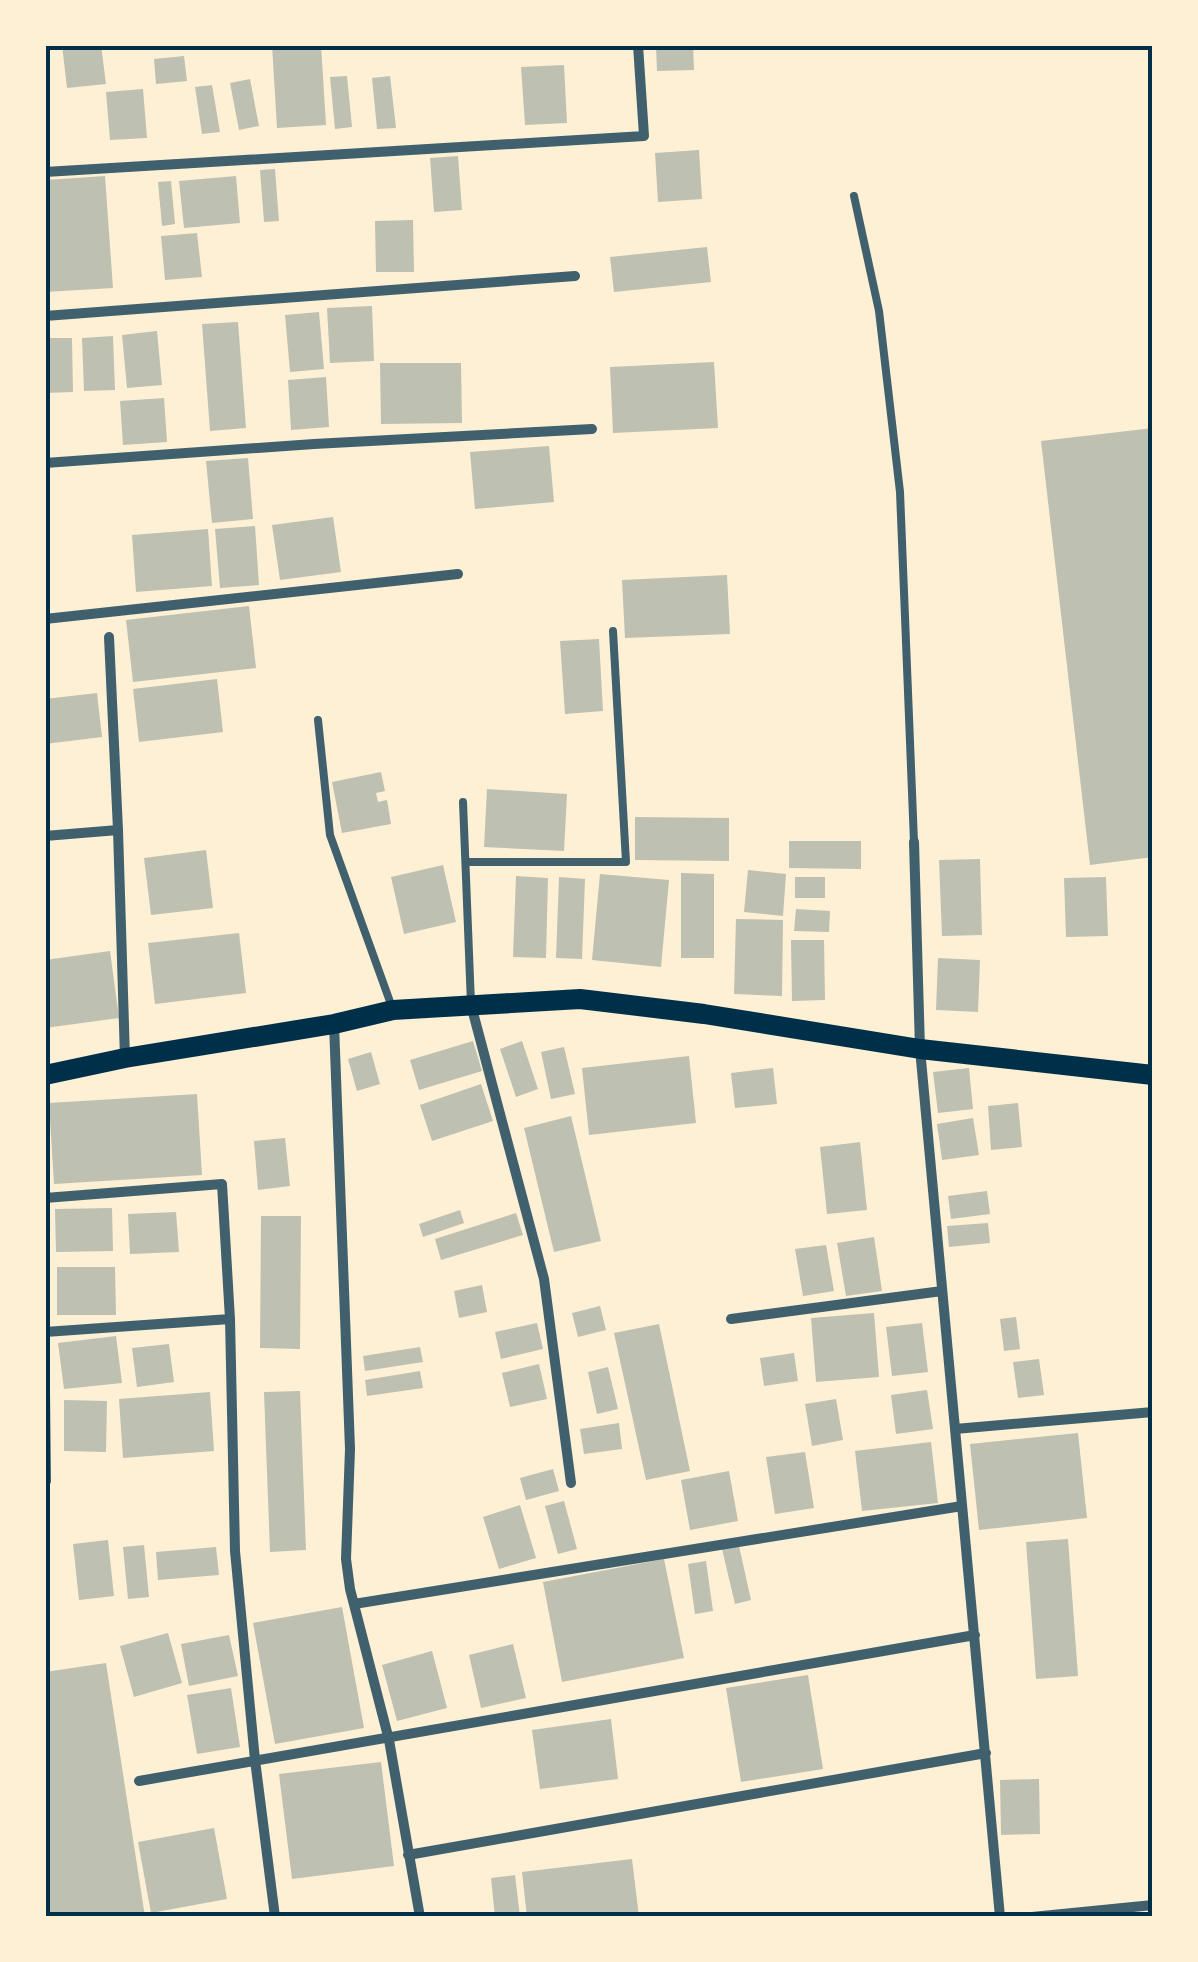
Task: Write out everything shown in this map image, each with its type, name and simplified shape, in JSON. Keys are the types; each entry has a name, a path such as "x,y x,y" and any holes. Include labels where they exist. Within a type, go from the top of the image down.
{"main road":[{"path":"45,1075 393,1010 580,999 704,1014 920,1049 1153,1075"}],"street":[{"path":"45,172 644,136 638,45"},
{"path":"45,316 576,276"},
{"path":"45,463 592,430"},
{"path":"45,619 458,574"},
{"path":"109,637 124,1058"},
{"path":"45,836 118,830"},
{"path":"914,842 920,1049 1000,1917"},
{"path":"471,1004 544,1278 571,1482"},
{"path":"334,1024 350,1449 346,1559 388,1736 420,1917"},
{"path":"45,1198 222,1184 230,1320 235,1550 274,1917"},
{"path":"730,1319 942,1291"},
{"path":"45,1332 230,1320"},
{"path":"45,1391 46,1481"},
{"path":"955,1429 1153,1412"},
{"path":"354,1604 962,1506"},
{"path":"139,1781 974,1635"},
{"path":"408,1855 986,1752"},
{"path":"1032,1917 1153,1905"}],"lane":[{"path":"854,196 879,311 900,492 914,842"},
{"path":"466,862 626,862 613,631"},
{"path":"318,720 330,834 393,1010"},
{"path":"463,802 471,1004"}],"building":[{"path":"62,45 101,45 106,84 67,88"},
{"path":"272,45 321,45 326,125 277,128"},
{"path":"693,45 694,70 657,71 656,46"},
{"path":"184,56 187,81 156,84 154,59"},
{"path":"564,65 567,123 525,125 521,67"},
{"path":"347,76 352,127 335,129 330,77"},
{"path":"390,76 396,128 377,129 372,78"},
{"path":"250,79 259,126 239,130 230,83"},
{"path":"212,85 220,132 202,134 195,87"},
{"path":"143,89 147,138 110,140 106,92"},
{"path":"699,150 702,199 658,202 655,153"},
{"path":"458,156 462,210 434,212 430,158"},
{"path":"275,169 279,221 264,222 260,170"},
{"path":"105,176 113,288 45,292 45,180"},
{"path":"236,176 240,223 184,228 179,181"},
{"path":"171,181 175,224 162,226 158,182"},
{"path":"413,220 414,272 376,272 375,221"},
{"path":"197,233 202,277 165,280 161,236"},
{"path":"707,247 711,282 614,292 610,257"},
{"path":"372,306 374,361 330,363 327,308"},
{"path":"319,312 324,369 290,372 285,315"},
{"path":"238,322 246,428 210,431 202,324"},
{"path":"157,331 162,385 127,388 122,335"},
{"path":"113,336 115,390 84,391 82,338"},
{"path":"45,338 72,338 73,392 45,393"},
{"path":"714,362 718,428 613,433 610,367"},
{"path":"380,363 461,363 462,423 381,424"},
{"path":"326,377 329,427 291,430 288,380"},
{"path":"164,398 167,442 123,445 120,401"},
{"path":"1153,428 1153,857 1090,865 1041,441"},
{"path":"549,446 554,502 475,509 470,452"},
{"path":"248,458 253,519 212,523 206,461"},
{"path":"333,517 341,572 280,580 272,525"},
{"path":"255,526 259,585 220,588 215,529"},
{"path":"208,529 212,586 136,592 132,535"},
{"path":"727,575 730,634 625,638 622,580"},
{"path":"249,606 256,668 133,682 126,620"},
{"path":"599,639 603,711 565,714 560,641"},
{"path":"217,679 223,732 139,742 133,689"},
{"path":"97,693 102,737 45,744 45,699"},
{"path":"381,772 385,791 376,793 378,802 387,800 391,824 342,833 332,782"},
{"path":"487,789 567,794 564,851 484,847"},
{"path":"635,817 729,818 729,861 635,860"},
{"path":"789,841 861,841 861,869 789,868"},
{"path":"206,850 213,908 151,915 144,858"},
{"path":"980,859 982,935 942,936 939,860"},
{"path":"443,865 456,922 404,934 391,877"},
{"path":"748,870 786,874 783,916 744,912"},
{"path":"681,873 714,874 714,958 681,958"},
{"path":"600,874 669,880 661,967 592,960"},
{"path":"516,876 548,878 546,958 513,957"},
{"path":"559,877 585,879 582,959 556,958"},
{"path":"795,877 825,877 825,898 795,898"},
{"path":"1106,877 1108,936 1066,937 1064,878"},
{"path":"796,909 830,911 829,932 794,931"},
{"path":"736,919 783,920 782,996 734,994"},
{"path":"239,933 246,993 155,1004 148,943"},
{"path":"791,940 824,940 825,1000 792,1001"},
{"path":"110,951 119,1018 45,1028 45,960"},
{"path":"938,958 980,960 978,1012 936,1010"},
{"path":"473,1041 482,1071 419,1090 410,1060"},
{"path":"522,1041 538,1089 516,1097 500,1049"},
{"path":"564,1047 575,1094 551,1099 541,1052"},
{"path":"371,1052 380,1084 357,1091 348,1059"},
{"path":"689,1056 696,1123 589,1135 582,1068"},
{"path":"773,1068 777,1104 735,1108 731,1073"},
{"path":"969,1068 973,1109 938,1113 933,1072"},
{"path":"481,1084 493,1121 432,1141 420,1105"},
{"path":"197,1094 202,1175 54,1184 49,1103"},
{"path":"1018,1103 1022,1147 991,1150 988,1106"},
{"path":"571,1116 601,1241 554,1252 524,1128"},
{"path":"973,1118 979,1155 942,1160 937,1124"},
{"path":"285,1138 290,1186 258,1190 254,1141"},
{"path":"860,1142 867,1210 827,1214 820,1147"},
{"path":"987,1191 990,1214 951,1219 948,1196"},
{"path":"112,1208 113,1251 56,1252 55,1209"},
{"path":"460,1210 464,1223 423,1237 419,1224"},
{"path":"176,1212 179,1252 130,1254 128,1214"},
{"path":"516,1213 523,1235 441,1260 435,1239"},
{"path":"261,1216 301,1216 300,1349 260,1348"},
{"path":"988,1223 990,1243 949,1247 947,1226"},
{"path":"874,1237 882,1291 846,1296 837,1243"},
{"path":"826,1245 834,1291 803,1296 795,1249"},
{"path":"57,1267 115,1267 116,1315 57,1315"},
{"path":"482,1285 487,1312 459,1318 454,1291"},
{"path":"600,1306 606,1330 578,1337 572,1313"},
{"path":"874,1313 879,1377 816,1382 811,1318"},
{"path":"1016,1317 1020,1349 1004,1351 1000,1319"},
{"path":"537,1323 543,1349 501,1359 495,1332"},
{"path":"922,1323 928,1372 892,1376 886,1327"},
{"path":"659,1324 690,1471 646,1480 614,1333"},
{"path":"116,1336 122,1383 64,1389 58,1343"},
{"path":"169,1344 174,1382 137,1387 132,1348"},
{"path":"420,1347 423,1362 365,1371 363,1356"},
{"path":"794,1353 798,1381 764,1386 760,1358"},
{"path":"1039,1359 1044,1395 1018,1398 1013,1362"},
{"path":"539,1364 547,1399 510,1407 502,1373"},
{"path":"608,1367 618,1409 597,1414 588,1372"},
{"path":"420,1371 423,1388 367,1396 365,1380"},
{"path":"927,1390 933,1429 896,1434 891,1395"},
{"path":"300,1391 306,1550 270,1552 264,1392"},
{"path":"210,1392 214,1451 123,1458 119,1399"},
{"path":"836,1399 843,1440 812,1446 805,1404"},
{"path":"64,1400 107,1401 106,1452 64,1451"},
{"path":"619,1423 622,1449 584,1454 580,1429"},
{"path":"1078,1433 1087,1518 979,1530 970,1444"},
{"path":"931,1442 938,1503 862,1511 855,1451"},
{"path":"805,1452 814,1508 775,1514 766,1457"},
{"path":"553,1469 559,1491 526,1500 520,1478"},
{"path":"729,1471 738,1521 690,1530 681,1480"},
{"path":"564,1501 577,1549 558,1554 545,1506"},
{"path":"520,1505 536,1558 499,1569 483,1517"},
{"path":"1068,1539 1078,1676 1036,1679 1026,1542"},
{"path":"108,1540 114,1596 79,1600 73,1544"},
{"path":"144,1545 149,1597 128,1599 123,1547"},
{"path":"739,1546 751,1600 735,1604 722,1549"},
{"path":"216,1547 219,1575 158,1580 156,1552"},
{"path":"664,1559 684,1658 562,1682 543,1582"},
{"path":"706,1561 713,1611 695,1614 688,1564"},
{"path":"342,1607 364,1728 275,1744 253,1623"},
{"path":"168,1633 182,1683 134,1697 120,1646"},
{"path":"229,1635 238,1676 189,1686 181,1644"},
{"path":"513,1644 526,1698 481,1708 469,1655"},
{"path":"432,1651 447,1708 397,1721 382,1665"},
{"path":"106,1663 145,1917 50,1917 45,1887 45,1672"},
{"path":"808,1675 823,1769 741,1782 726,1688"},
{"path":"231,1688 240,1747 197,1754 187,1695"},
{"path":"611,1719 618,1779 540,1789 532,1730"},
{"path":"381,1762 394,1866 292,1879 279,1774"},
{"path":"1039,1779 1040,1834 1001,1835 1000,1780"},
{"path":"214,1828 227,1899 151,1913 138,1842"},
{"path":"632,1859 639,1917 527,1917 522,1872"},
{"path":"515,1875 520,1917 495,1917 491,1878"}]}
